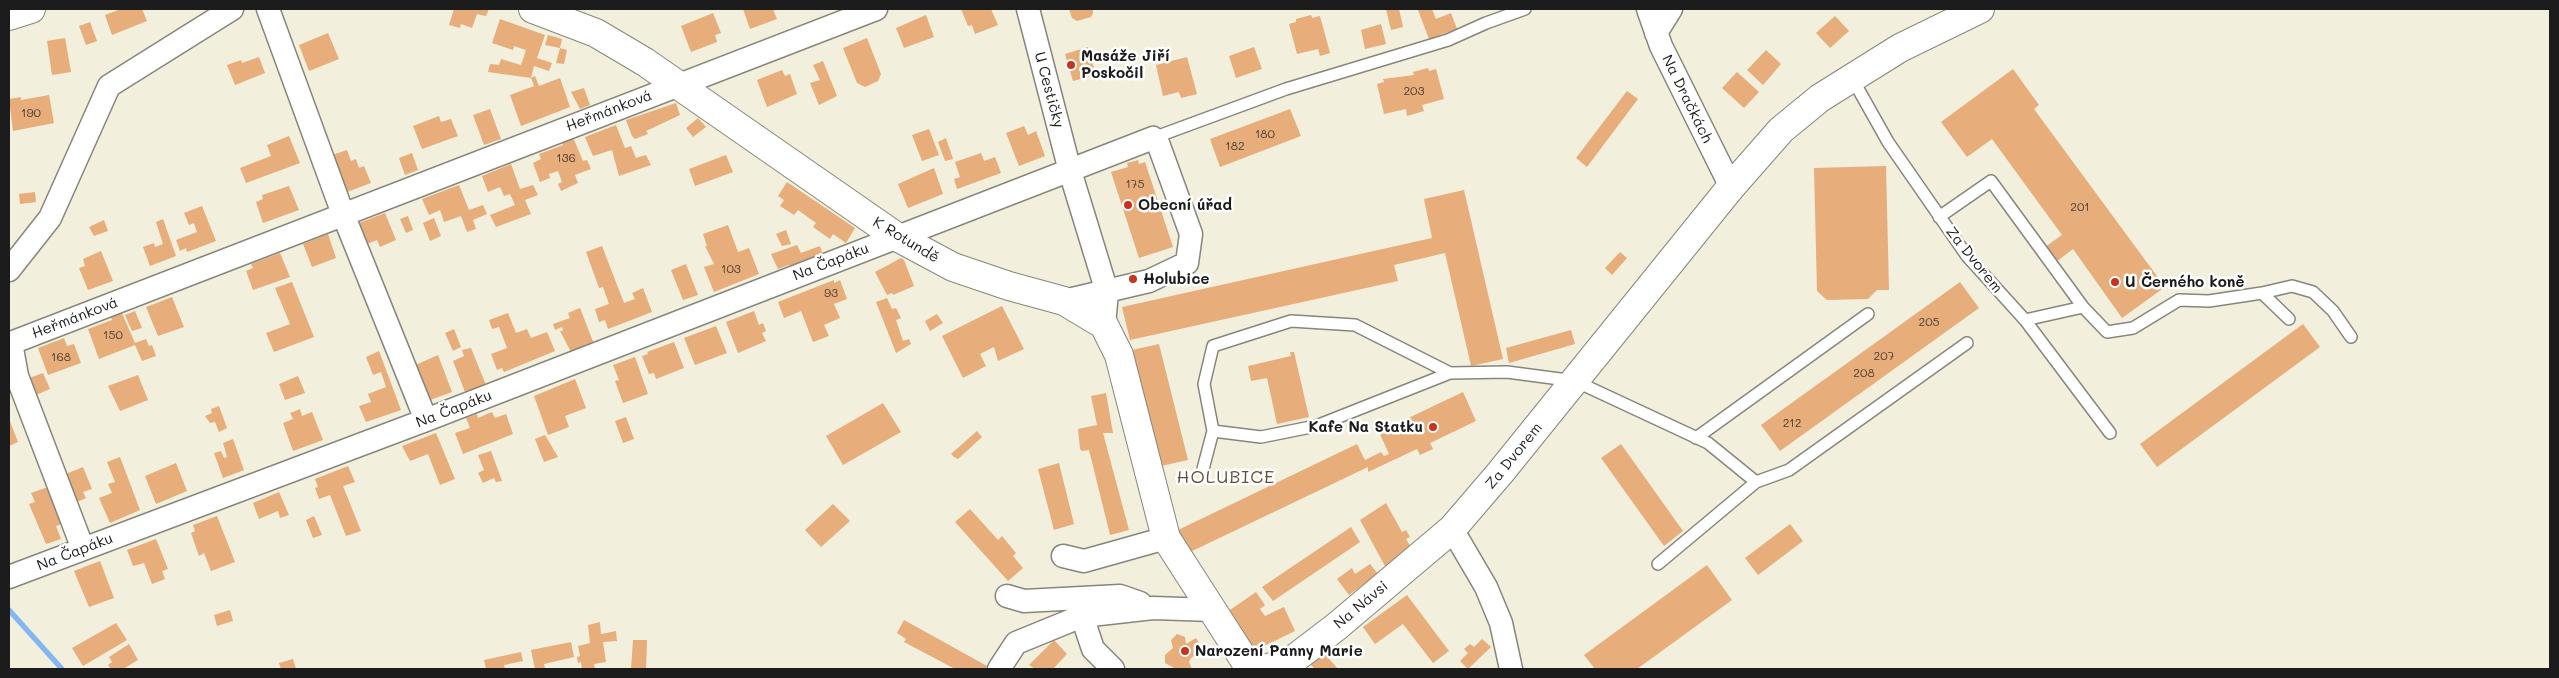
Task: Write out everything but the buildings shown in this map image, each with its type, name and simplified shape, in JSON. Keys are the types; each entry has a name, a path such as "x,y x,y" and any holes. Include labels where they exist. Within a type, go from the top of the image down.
{"street":[{"path":"9,16 31,9"},
{"path":"9,270 50,218 110,86 232,9"},
{"path":"268,9 343,214 426,420"},
{"name":"K Rotundě","path":"533,9 596,34 645,62 897,237 953,267 1009,286 1064,301 1104,325"},
{"name":"Heřmánková","path":"83,549 18,376 11,344 876,9"},
{"name":"U Cestičky","path":"1028,9 1070,171 1107,292"},
{"name":"Na Dračkách","path":"1648,9 1656,32 1731,187"},
{"path":"1656,32 1671,9"},
{"name":"Za Dvorem","path":"1452,529 1575,381 1731,187 1781,130 1820,98 1900,48 1975,10"},
{"path":"1064,301 1107,292 1148,280 1187,263 1191,234 1158,143 1153,138"},
{"name":"Na Čapáku","path":"9,577 426,420 1153,138"},
{"path":"1063,556 1084,562 1166,538 1119,355 1104,325 1107,292"},
{"path":"1452,529 1486,587 1501,623 1511,669"},
{"name":"Na Návsi","path":"1166,538 1245,661 1264,669 1290,662 1336,627 1452,529"},
{"path":"1007,596 1024,601 1120,596 1153,608"},
{"path":"999,669 1016,643 1082,616 1153,608 1213,610"},
{"path":"1082,616 1093,649 1113,669"}],"lane":[{"path":"1153,138 1286,89 1448,40 1486,23 1525,9"},
{"name":"Za Dvorem","path":"1852,78 1888,142 1967,256 2025,320 2110,433"},
{"path":"1940,217 1991,181 2082,307 2107,332 2133,328 2179,300 2209,301 2262,293 2292,286 2313,292 2333,311 2351,337"},
{"path":"2262,293 2290,319"},
{"path":"2025,320 2082,307"},
{"path":"1696,438 1714,427 1868,314"},
{"path":"1203,468 1213,431 1204,384 1213,346 1291,321 1355,325 1450,373"},
{"path":"1658,564 1756,482 1789,470 1967,343"},
{"path":"1213,431 1261,437 1316,426 1450,373 1507,372 1575,381 1708,443 1756,482"}],"waterway":[{"path":"9,610 62,669"}],"place":[{"name":"Masáže Jiří Poskočil","path":"1071,65"},
{"name":"Obecní úřad","path":"1128,205"},
{"name":"Holubice","path":"1133,279"},
{"name":"U Černého koně","path":"2115,282"},
{"name":"Kafe Na Statku","path":"1433,427"},
{"name":"Narození Panny Marie","path":"1185,651"}],"district":[{"name":"HOLUBICE","path":"1226,477"}]}
